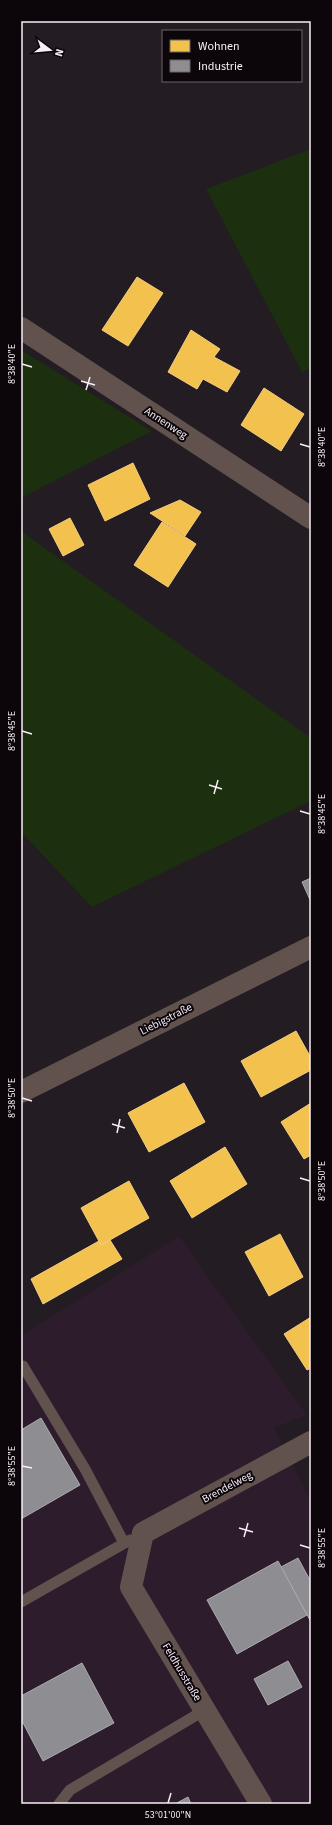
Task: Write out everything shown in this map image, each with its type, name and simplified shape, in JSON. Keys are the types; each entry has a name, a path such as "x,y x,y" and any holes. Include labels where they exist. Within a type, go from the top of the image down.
{"street":[{"name":"Annenweg","path":"21,328 311,518"},
{"name":"Liebigstraße","path":"21,1092 311,947"},
{"name":"Brendelweg","path":"133,1538 311,1442"},
{"name":"Feldhusstraße","path":"133,1538 131,1587 261,1804"}],"lane":[{"path":"21,1368 23,1366 85,1469 133,1538 21,1602"},
{"path":"59,1804 70,1790 205,1710"}],"shaded area":[{"path":"179,1236 307,1415 274,1428 311,1500 311,1804 21,1804 21,1336"}],"green space":[{"path":"311,149 311,368 302,372 206,189"},
{"path":"21,350 152,431 21,498"},
{"path":"21,531 311,738 311,801 92,907 21,832"}],"building: Wohnen":[{"path":"137,277 163,293 128,346 102,330"},
{"path":"191,330 220,349 214,357 240,371 227,392 203,379 197,389 168,372"},
{"path":"264,388 304,414 281,451 241,425"},
{"path":"133,463 150,499 105,521 88,485"},
{"path":"180,500 201,512 185,536 150,513"},
{"path":"70,518 84,545 63,556 49,529"},
{"path":"162,522 196,544 168,587 134,565"},
{"path":"296,1031 311,1058 311,1070 261,1097 241,1061"},
{"path":"184,1083 205,1122 149,1152 128,1113"},
{"path":"311,1103 311,1155 304,1159 281,1122"},
{"path":"225,1147 247,1184 192,1218 170,1181"},
{"path":"129,1181 149,1218 101,1245 81,1208"},
{"path":"280,1234 303,1277 269,1296 245,1252"},
{"path":"110,1240 122,1259 43,1304 31,1279 99,1241 101,1245"},
{"path":"311,1317 311,1368 307,1370 284,1334"}],"building: Industrie":[{"path":"311,878 311,902 302,882"},
{"path":"41,1418 80,1485 21,1519 21,1430"},
{"path":"298,1558 311,1582 311,1622 281,1567"},
{"path":"278,1561 307,1615 237,1654 207,1600"},
{"path":"288,1661 302,1687 268,1705 254,1679"},
{"path":"82,1663 114,1723 43,1761 21,1719 21,1696"},
{"path":"188,1797 191,1804 175,1804"}]}
